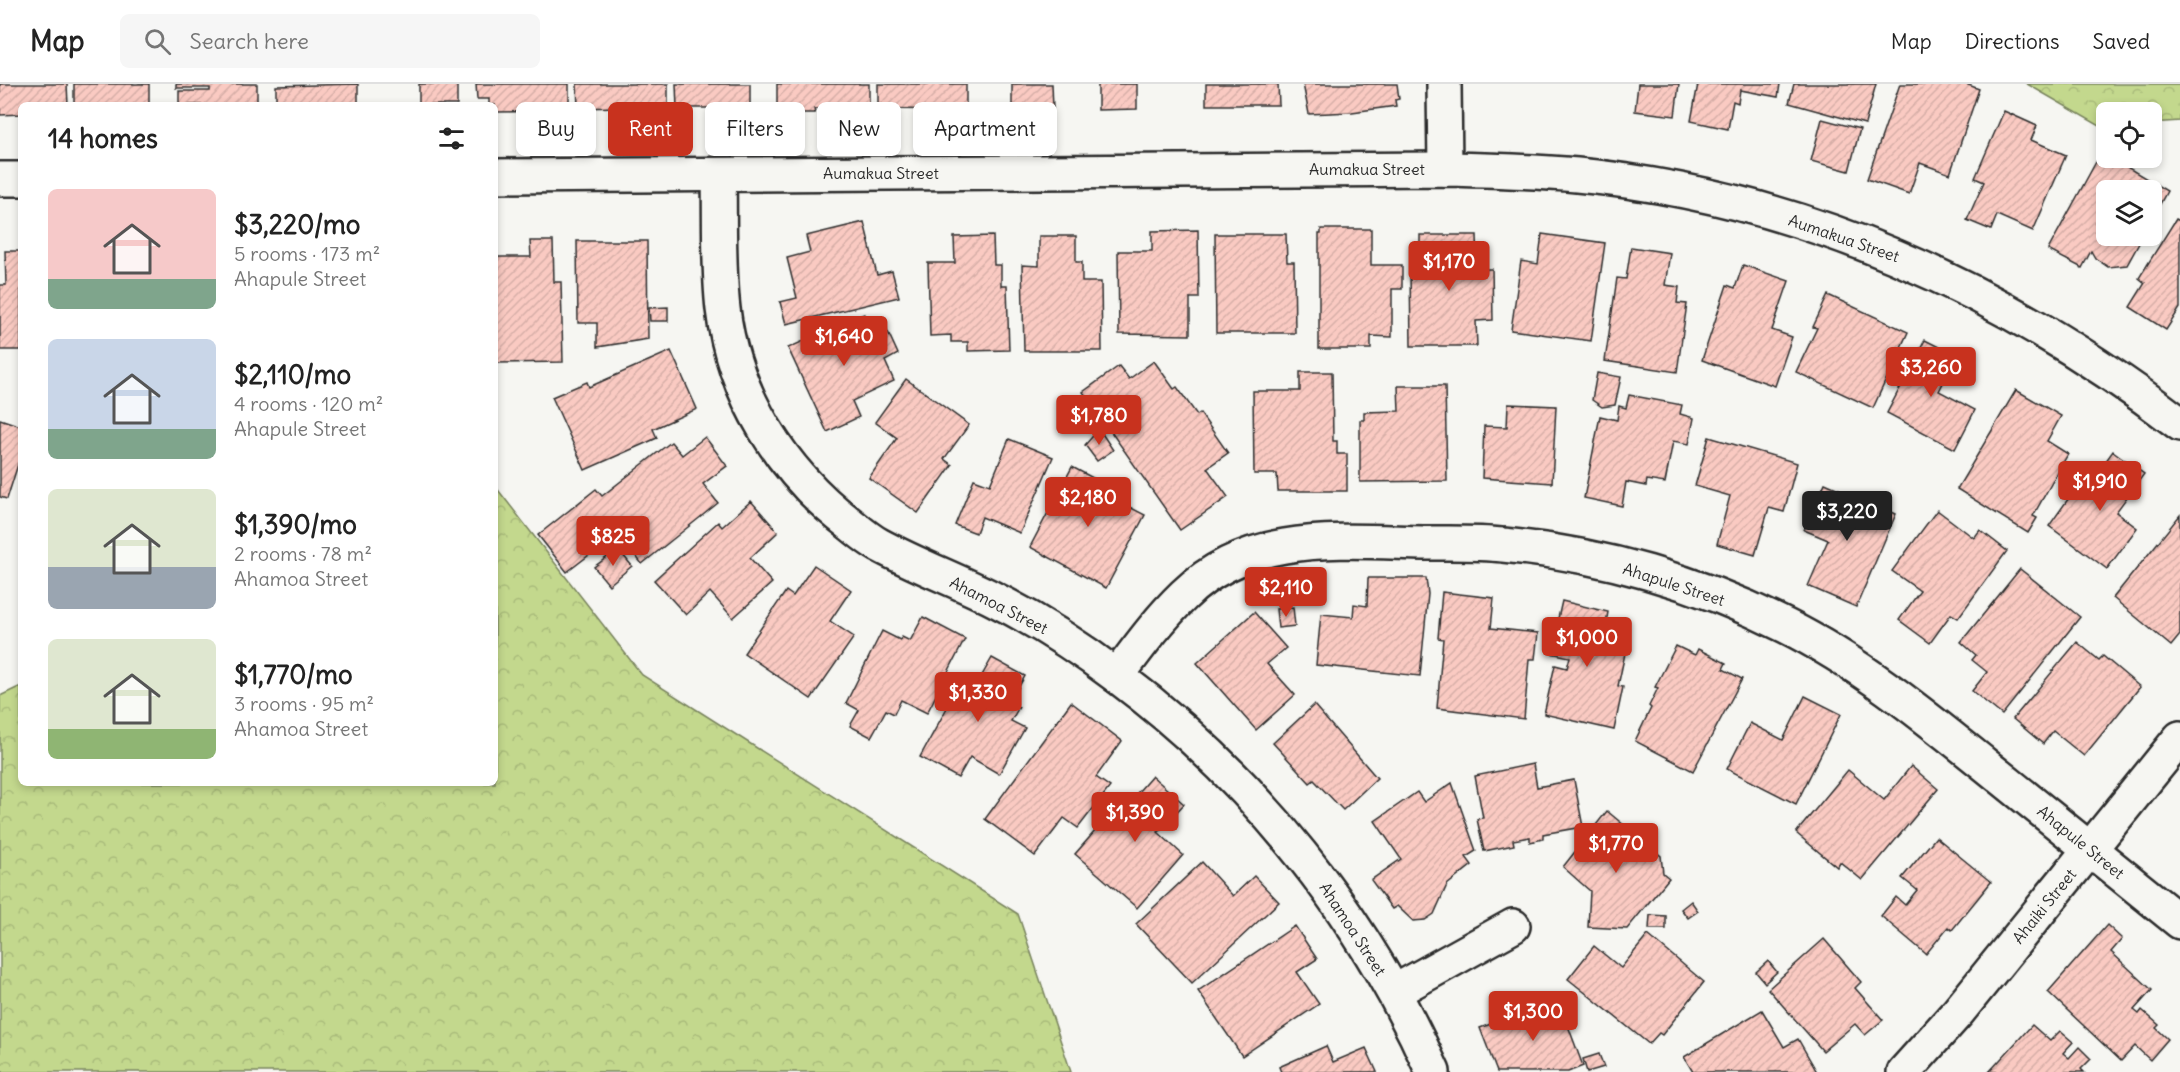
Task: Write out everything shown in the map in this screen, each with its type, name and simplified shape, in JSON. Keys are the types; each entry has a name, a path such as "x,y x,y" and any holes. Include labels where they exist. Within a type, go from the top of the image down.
{"street":[{"path":"1444,84 1445,169"},
{"name":"Aumakua Street","path":"498,176 1445,169 1526,171 1626,182 1686,192 1814,225 1889,253 1994,301 2090,358 2180,424"},
{"name":"Ahamoa Street","path":"719,175 723,311 732,353 744,388 759,419 801,479 832,510 875,543 996,600 1061,637 1117,676 1173,720 1229,772 1297,847 1344,913 1394,992 1433,1072"},
{"path":"0,179 18,179"},
{"name":"Ahapule Street","path":"1117,676 1162,617 1186,592 1223,566 1271,547 1302,542 1345,541 1501,544 1582,556 1688,585 1785,626 1827,649 1872,677 1922,715 2180,922"},
{"name":"Ahaiki Street","path":"1904,1072 1958,1012 2180,738"},
{"name":"Ahamoa Street","path":"1394,992 1513,926"}],"green space":[{"path":"2027,84 2180,84 2180,121 2162,122 2162,102 2096,102 2096,124"},
{"path":"498,490 642,675 1018,914 1071,1072 0,1072 0,696 18,687 18,786 498,786"}],"building":[{"path":"0,84 67,84 68,102 18,102 18,114 0,115"},
{"path":"74,84 149,84 149,102 74,102"},
{"path":"176,84 257,84 257,102 179,102 179,91 210,91 210,88 176,88"},
{"path":"358,84 358,102 276,102 276,86"},
{"path":"419,84 457,84 457,102 419,102"},
{"path":"476,84 569,84 569,102 516,102 516,112 498,112 498,102 489,102 489,99 477,99"},
{"path":"577,84 668,84 668,102 608,102 608,107 596,108 596,102 578,102"},
{"path":"676,84 750,84 750,102 705,102 705,108 693,108 693,102 677,102"},
{"path":"777,84 869,84 869,102 817,102 815,113 805,113 805,102 777,102"},
{"path":"878,84 966,84 966,102 913,102 913,109 901,109 901,102 878,102"},
{"path":"1012,84 1052,84 1053,102 1012,102"},
{"path":"1098,84 1137,84 1137,109 1098,110"},
{"path":"1206,84 1278,84 1279,105 1206,105"},
{"path":"1303,84 1397,84 1399,99 1395,100 1396,106 1352,112 1309,114"},
{"path":"1638,84 1679,84 1675,116 1635,111"},
{"path":"1698,84 1780,84 1778,97 1740,90 1738,103 1733,101 1728,129 1691,121"},
{"path":"1794,84 1876,84 1865,124 1789,103"},
{"path":"1900,84 1966,84 1979,89 1950,174 1920,163 1909,194 1867,179"},
{"path":"2004,111 2037,126 2031,140 2066,155 2033,231 1997,215 1991,230 1967,220 1984,182 1975,178"},
{"path":"1822,119 1860,129 1849,171 1811,161"},
{"path":"2096,162 2096,168 2129,168 2149,180 2096,180 2096,246 2137,246 2127,265 2108,267 2095,258 2091,251 2082,268 2048,250"},
{"path":"2162,188 2167,191 2162,200"},
{"path":"2176,219 2180,221 2180,308 2166,330 2130,307 2145,283 2139,278 2159,246 2162,246 2162,241"},
{"path":"864,222 877,275 892,271 899,297 786,324 780,302 797,298 787,258 810,252 806,236"},
{"path":"1321,229 1371,229 1371,265 1402,265 1402,289 1392,289 1392,337 1371,336 1371,349 1319,349 1319,234 1321,234"},
{"path":"1198,230 1199,298 1190,298 1190,335 1119,334 1118,251 1152,251 1152,231"},
{"path":"1215,234 1286,234 1287,262 1294,262 1295,333 1216,333"},
{"path":"1542,234 1605,243 1591,341 1511,330 1521,261 1538,264"},
{"path":"1420,235 1477,235 1478,269 1492,269 1493,320 1476,321 1477,346 1411,346 1410,270 1420,270"},
{"path":"993,236 994,265 1001,265 1001,286 1007,286 1009,350 968,351 968,342 951,342 951,335 930,336 928,263 955,263 954,237"},
{"path":"1039,236 1076,236 1076,262 1082,262 1082,282 1101,282 1102,351 1024,351 1022,265 1039,266"},
{"path":"530,241 553,241 554,282 561,282 563,362 498,363 498,257 531,257"},
{"path":"577,241 647,241 648,339 597,347 597,323 578,323"},
{"path":"1631,247 1670,253 1665,285 1679,287 1677,303 1687,304 1677,372 1605,361 1617,278 1626,279"},
{"path":"5,251 18,251 18,350 0,350 0,285 6,285"},
{"path":"1743,265 1789,281 1772,330 1792,337 1775,386 1702,360 1727,285 1735,288"},
{"path":"1828,295 1908,332 1873,408 1796,372 1817,328 1813,327"},
{"path":"668,307 668,321 650,321 649,308"},
{"path":"864,314 869,324 882,319 898,354 885,361 894,381 852,401 859,417 827,432 788,348"},
{"path":"1925,340 1957,356 1939,391 1975,410 1955,449 1887,413"},
{"path":"671,351 697,409 653,429 657,438 585,470 552,397 587,382 589,387"},
{"path":"1154,361 1197,415 1200,413 1228,453 1207,468 1228,497 1180,530 1083,392 1119,366 1129,379"},
{"path":"1300,372 1332,372 1333,441 1337,441 1337,454 1347,454 1347,491 1278,491 1277,474 1254,474 1253,391 1300,391"},
{"path":"1597,373 1621,377 1615,405 1602,407 1592,400"},
{"path":"906,379 969,425 944,459 952,465 918,513 869,478 897,438 875,422"},
{"path":"1398,386 1445,386 1447,481 1360,482 1360,420 1364,420 1364,412 1399,411"},
{"path":"2016,390 2061,416 2047,441 2068,454 2033,516 2037,518 2028,533 1957,489"},
{"path":"1629,395 1682,405 1680,414 1694,418 1689,444 1673,441 1665,483 1647,480 1646,486 1626,482 1622,506 1584,498 1600,416 1617,420 1619,406 1626,408"},
{"path":"1508,404 1556,406 1552,483 1482,478 1484,426 1507,427"},
{"path":"0,419 18,425 18,464 7,499 0,497"},
{"path":"1099,429 1113,450 1097,461 1085,445"},
{"path":"705,437 727,466 703,484 718,503 642,564 609,522 598,531 606,542 567,572 538,535 596,489 602,496 671,442 682,455"},
{"path":"1709,437 1797,463 1784,512 1769,508 1755,555 1717,544 1730,496 1695,486"},
{"path":"1009,439 1053,457 1020,533 982,517 976,533 955,525 974,479 990,485"},
{"path":"2113,451 2144,474 2116,512 2137,528 2107,569 2049,526 2078,485 2085,490"},
{"path":"1072,467 1116,490 1112,498 1145,515 1106,588 1030,547"},
{"path":"1825,483 1896,514 1856,607 1808,586 1828,540 1804,530"},
{"path":"751,501 778,532 750,558 772,583 733,618 710,592 686,615 654,580 718,522 722,527"},
{"path":"1937,510 1974,538 1980,530 2007,551 1958,618 1951,614 1930,643 1899,620 1920,591 1892,571"},
{"path":"2180,515 2180,635 2171,646 2113,598"},
{"path":"618,549 632,566 609,585 594,567"},
{"path":"814,565 851,590 830,621 854,637 811,699 744,653 786,591 793,596"},
{"path":"2020,569 2080,617 2002,715 1972,691 1987,672 1972,660 1976,655 1961,642"},
{"path":"1368,578 1426,578 1428,594 1420,676 1316,665 1321,614 1353,617 1354,604 1367,606"},
{"path":"1442,592 1494,598 1491,628 1538,633 1535,659 1529,659 1524,719 1437,708 1443,639 1438,638"},
{"path":"1562,601 1608,612 1605,629 1629,635 1618,686 1623,687 1614,730 1544,714 1555,665 1567,668 1570,657 1550,653"},
{"path":"1293,607 1295,626 1278,628 1276,609"},
{"path":"1254,612 1286,648 1267,664 1295,695 1256,730 1197,663"},
{"path":"923,617 965,639 927,713 901,700 894,714 886,710 871,737 850,726 859,710 846,703 882,631 900,640 902,637 910,641"},
{"path":"2077,642 2099,660 2103,656 2140,687 2084,756 2053,731 2043,744 2013,719"},
{"path":"1676,646 1695,655 1698,649 1726,663 1723,669 1742,679 1693,771 1635,741 1651,708 1649,706 1658,688 1655,687"},
{"path":"992,658 1025,676 1010,702 1019,707 1011,721 1025,728 999,774 970,757 958,778 920,757 964,677 977,684"},
{"path":"1805,696 1841,714 1796,804 1727,769 1750,723 1783,740"},
{"path":"1071,702 1122,741 1096,777 1110,787 1078,828 1064,818 1035,856 985,819"},
{"path":"1314,705 1377,778 1343,810 1314,780 1310,783 1273,743"},
{"path":"1533,764 1537,787 1574,780 1583,827 1543,834 1543,839 1530,842 1530,837 1513,840 1514,845 1484,851 1477,819 1483,818 1475,776"},
{"path":"1911,766 1938,789 1862,880 1840,862 1837,867 1796,833 1848,770 1884,800"},
{"path":"1152,776 1184,804 1158,832 1183,855 1137,908 1075,854 1125,797 1131,800"},
{"path":"1452,783 1476,851 1466,857 1472,865 1447,885 1434,914 1425,920 1413,921 1397,906 1392,909 1371,880 1401,859 1375,821 1417,792 1424,802"},
{"path":"1607,811 1661,856 1663,873 1669,878 1627,929 1588,927 1590,891 1563,867"},
{"path":"1936,837 1991,882 1952,930 1948,927 1926,954 1881,916 1896,897 1905,905 1917,890 1902,878"},
{"path":"1202,862 1233,896 1254,876 1279,902 1192,983 1136,924"},
{"path":"1691,901 1698,911 1688,918 1681,909"},
{"path":"1650,915 1666,916 1666,929 1649,929"},
{"path":"2107,925 2122,939 2111,952 2152,990 2134,1010 2139,1014 2142,1010 2159,1025 2156,1028 2168,1039 2150,1060 2135,1046 2121,1061 2048,992"},
{"path":"1295,926 1317,959 1297,972 1319,1004 1242,1056 1198,991"},
{"path":"1648,935 1704,982 1662,1035 1659,1033 1649,1044 1568,979 1594,946 1621,968"},
{"path":"1824,939 1861,982 1855,988 1883,1020 1865,1035 1855,1024 1823,1051 1768,989"},
{"path":"1768,961 1777,972 1765,983 1756,972"},
{"path":"1558,999 1583,1066 1568,1072 1497,1072 1480,1028"},
{"path":"1762,1010 1784,1047 1798,1039 1817,1072 1693,1072 1684,1057"},
{"path":"2032,1025 2050,1041 2060,1031 2073,1042 2063,1053 2069,1058 2079,1047 2091,1059 2081,1069 2084,1072 1989,1072"},
{"path":"1326,1046 1333,1062 1366,1048 1377,1072 1281,1072 1279,1067"},
{"path":"1599,1054 1604,1067 1587,1072 1583,1059"}]}
